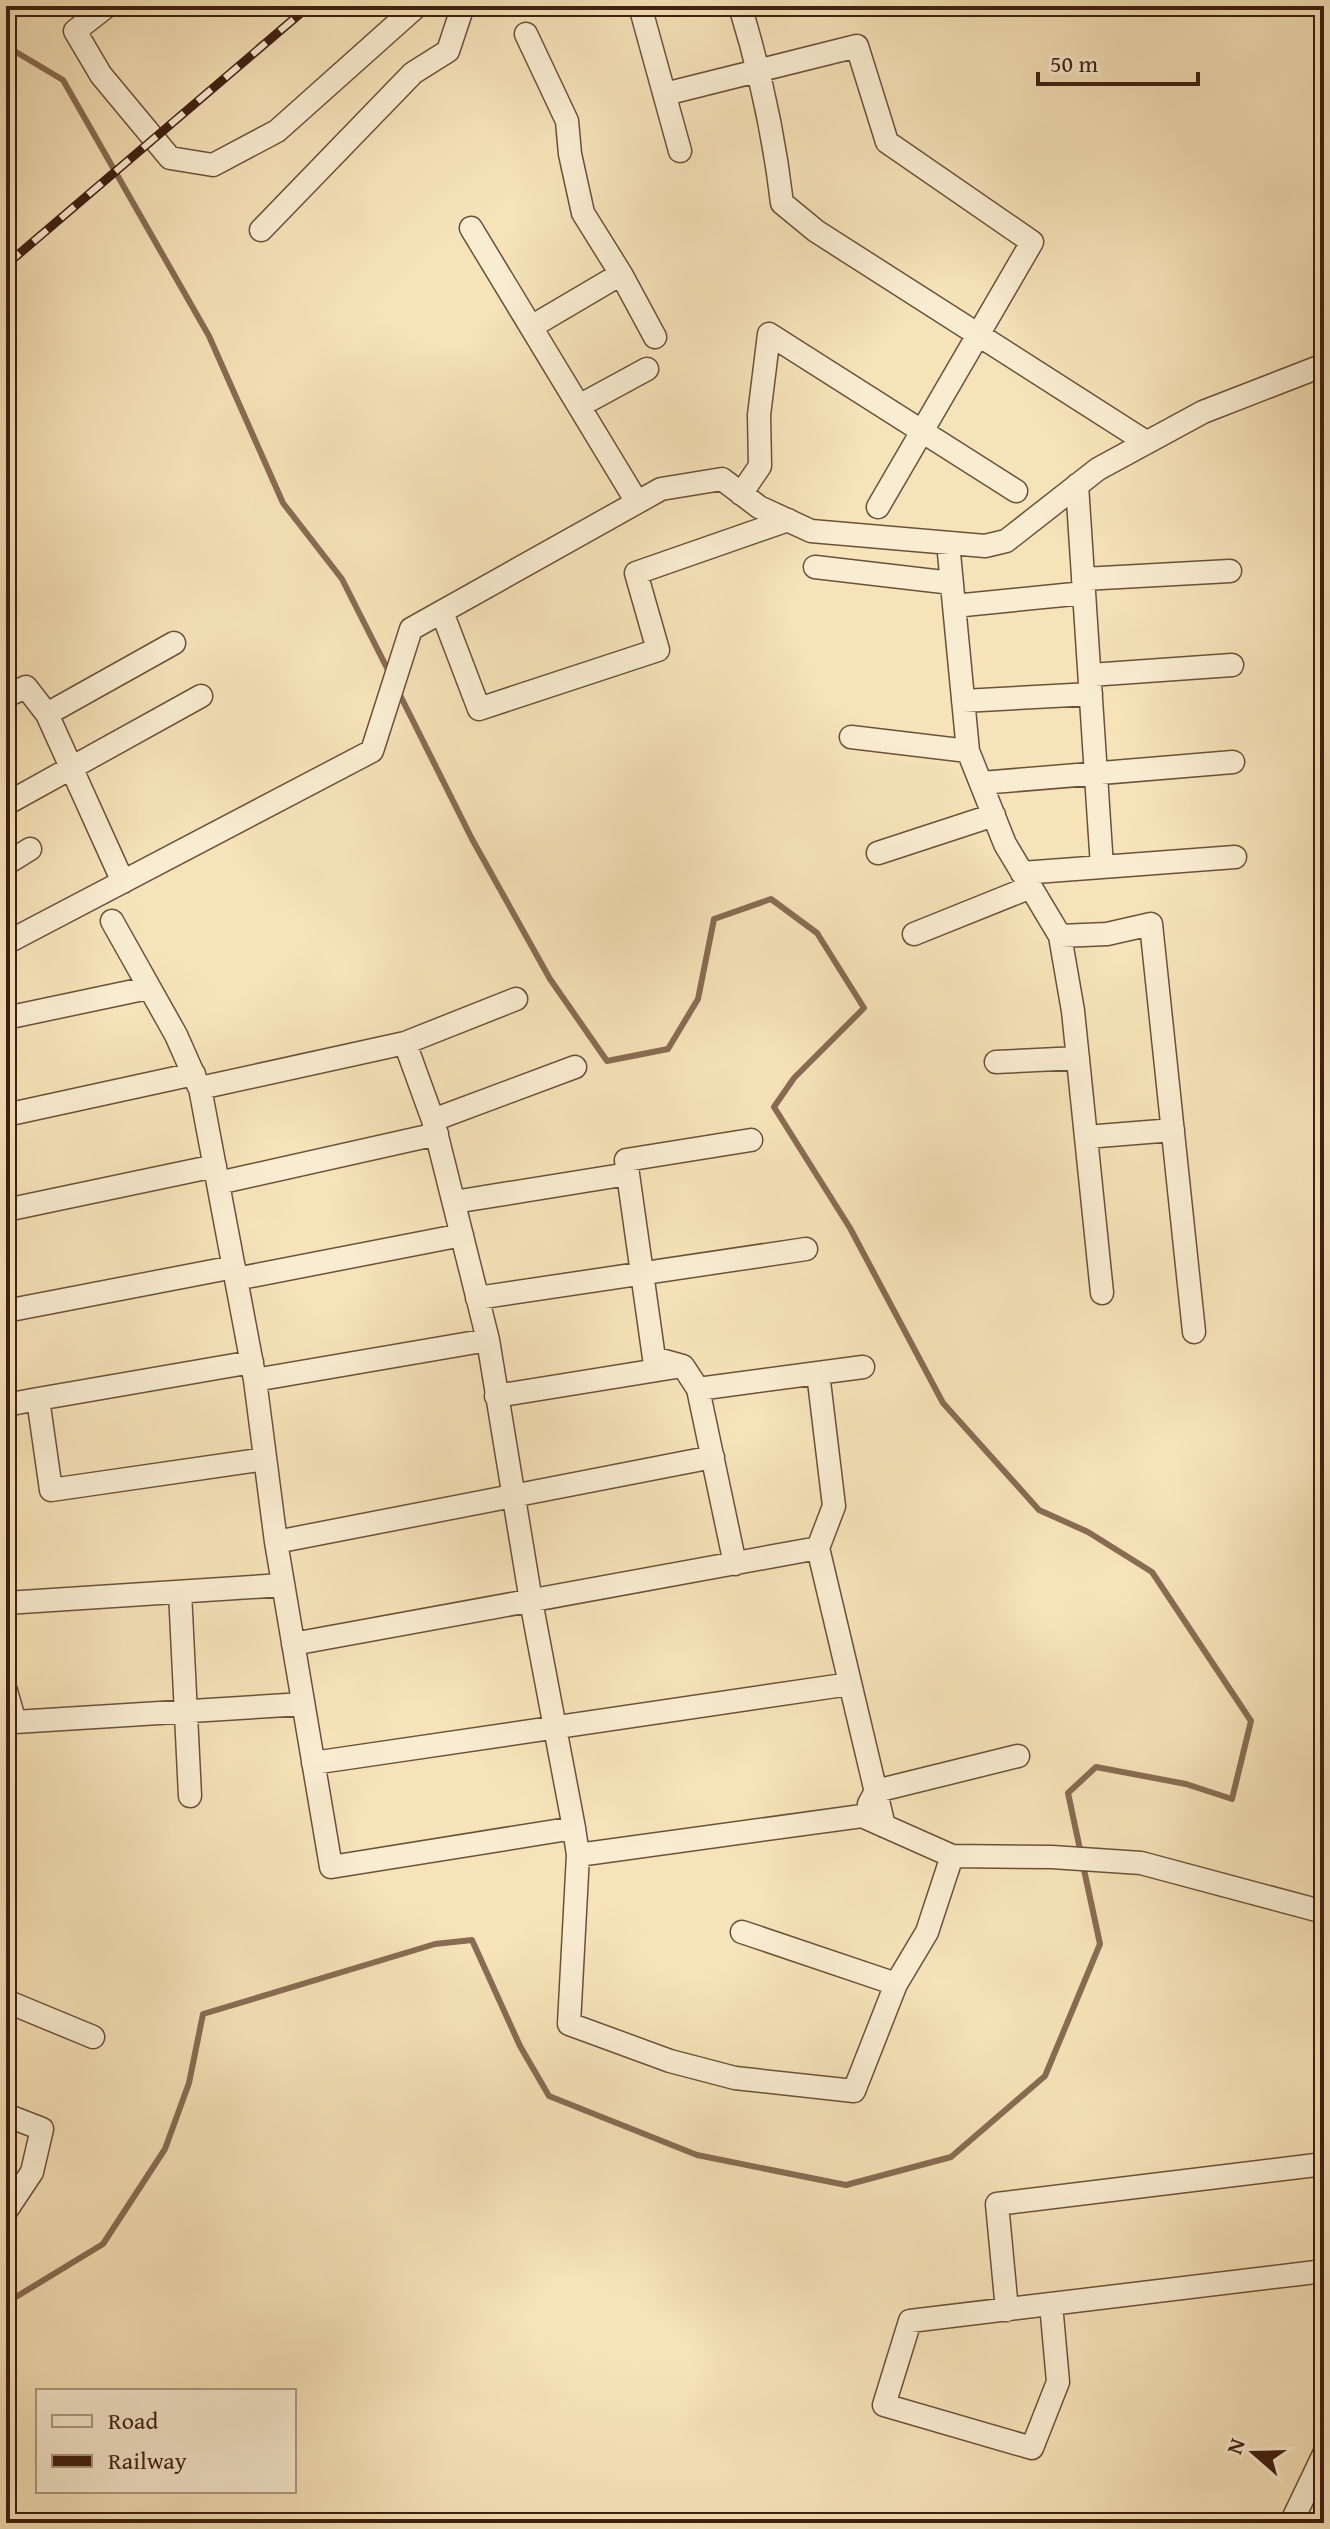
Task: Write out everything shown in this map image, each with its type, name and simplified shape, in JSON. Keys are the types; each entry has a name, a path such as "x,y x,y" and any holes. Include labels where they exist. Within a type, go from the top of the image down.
{"street":[{"path":"107,6 75,31 101,75 170,158 213,165 277,131 417,6"},
{"path":"261,230 413,73 448,51 463,6"},
{"path":"640,6 680,151"},
{"path":"740,6 759,71 775,145 782,203 816,231 1146,442"},
{"path":"526,34 567,121 570,154 583,213 655,337"},
{"path":"665,94 857,46 887,142 1032,242 878,507"},
{"path":"471,228 637,502"},
{"path":"531,327 621,274"},
{"path":"741,494 760,466 759,415 769,334 1016,491"},
{"path":"6,943 372,751 411,629 661,489 722,479 759,507 811,531 985,546 1006,541 1098,469 1146,442 1203,412 1324,365"},
{"path":"579,406 647,369"},
{"path":"1077,485 1102,867"},
{"path":"442,612 479,709 658,650 636,573 788,520"},
{"path":"948,543 968,751 1005,844 1060,936 1073,1011 1102,1293"},
{"path":"815,567 952,583"},
{"path":"954,606 1084,586 1230,571"},
{"path":"47,714 174,643"},
{"path":"963,701 1232,665"},
{"path":"6,696 26,687 47,714 123,882"},
{"path":"6,804 201,696"},
{"path":"851,737 968,751"},
{"path":"981,783 1233,762"},
{"path":"878,853 994,815"},
{"path":"6,864 30,849"},
{"path":"914,934 1026,880 1102,867 1235,857"},
{"path":"112,921 176,1035 197,1081 253,1371 276,1542 331,1867 574,1828"},
{"path":"1060,936 1107,934 1151,924 1194,1332"},
{"path":"6,1018 148,988"},
{"path":"6,1115 405,1043 516,999"},
{"path":"405,1043 435,1127 488,1340 531,1601 574,1828 578,1855 569,2024 670,2061 735,2078 854,2091 896,1984 927,1932 952,1856"},
{"path":"996,1062 1078,1058"},
{"path":"6,1210 216,1174 435,1127 575,1067"},
{"path":"1086,1137 1173,1130"},
{"path":"735,1564 698,1389 683,1366 654,1358 626,1160 751,1140"},
{"path":"454,1202 628,1174"},
{"path":"6,1311 462,1235"},
{"path":"477,1298 806,1249"},
{"path":"6,1405 488,1340"},
{"path":"496,1396 683,1366"},
{"path":"698,1389 863,1367"},
{"path":"818,1373 834,1506 818,1548 884,1826"},
{"path":"38,1399 51,1490 265,1459"},
{"path":"276,1542 713,1457"},
{"path":"293,1644 818,1548"},
{"path":"6,1603 283,1585"},
{"path":"180,1592 190,1796"},
{"path":"313,1763 850,1684"},
{"path":"6,1691 10,1718 15,1722 303,1704"},
{"path":"862,1816 876,1791 1018,1756"},
{"path":"578,1855 862,1816 952,1856 1052,1857 1141,1863 1324,1912"},
{"path":"742,1932 896,1984"},
{"path":"6,2001 93,2037"},
{"path":"6,2115 42,2129 32,2172 6,2211"},
{"path":"1007,2310 997,2204 1324,2164"},
{"path":"1051,2304 1058,2382 1032,2448 884,2405 910,2321 1324,2271"},
{"path":"1291,2523 1324,2456"}],"waterway":[{"path":"6,46 63,80 209,336 283,503 342,579 390,674"},
{"path":"398,691 472,839 550,979 607,1061 668,1049 698,999 714,919 771,899 817,933 864,1008 794,1078 774,1107 850,1228 943,1403 1039,1510 1088,1532 1152,1572 1251,1721 1232,1799 1186,1784 1096,1767 1068,1793 1081,1854"},
{"path":"6,2303 103,2244 165,2149 189,2083 203,2014 435,1944 472,1940 520,2046 549,2096 697,2155 846,2185 951,2157 1045,2076 1100,1944 1083,1865"}],"railway":[{"path":"6,265 309,6"}]}
